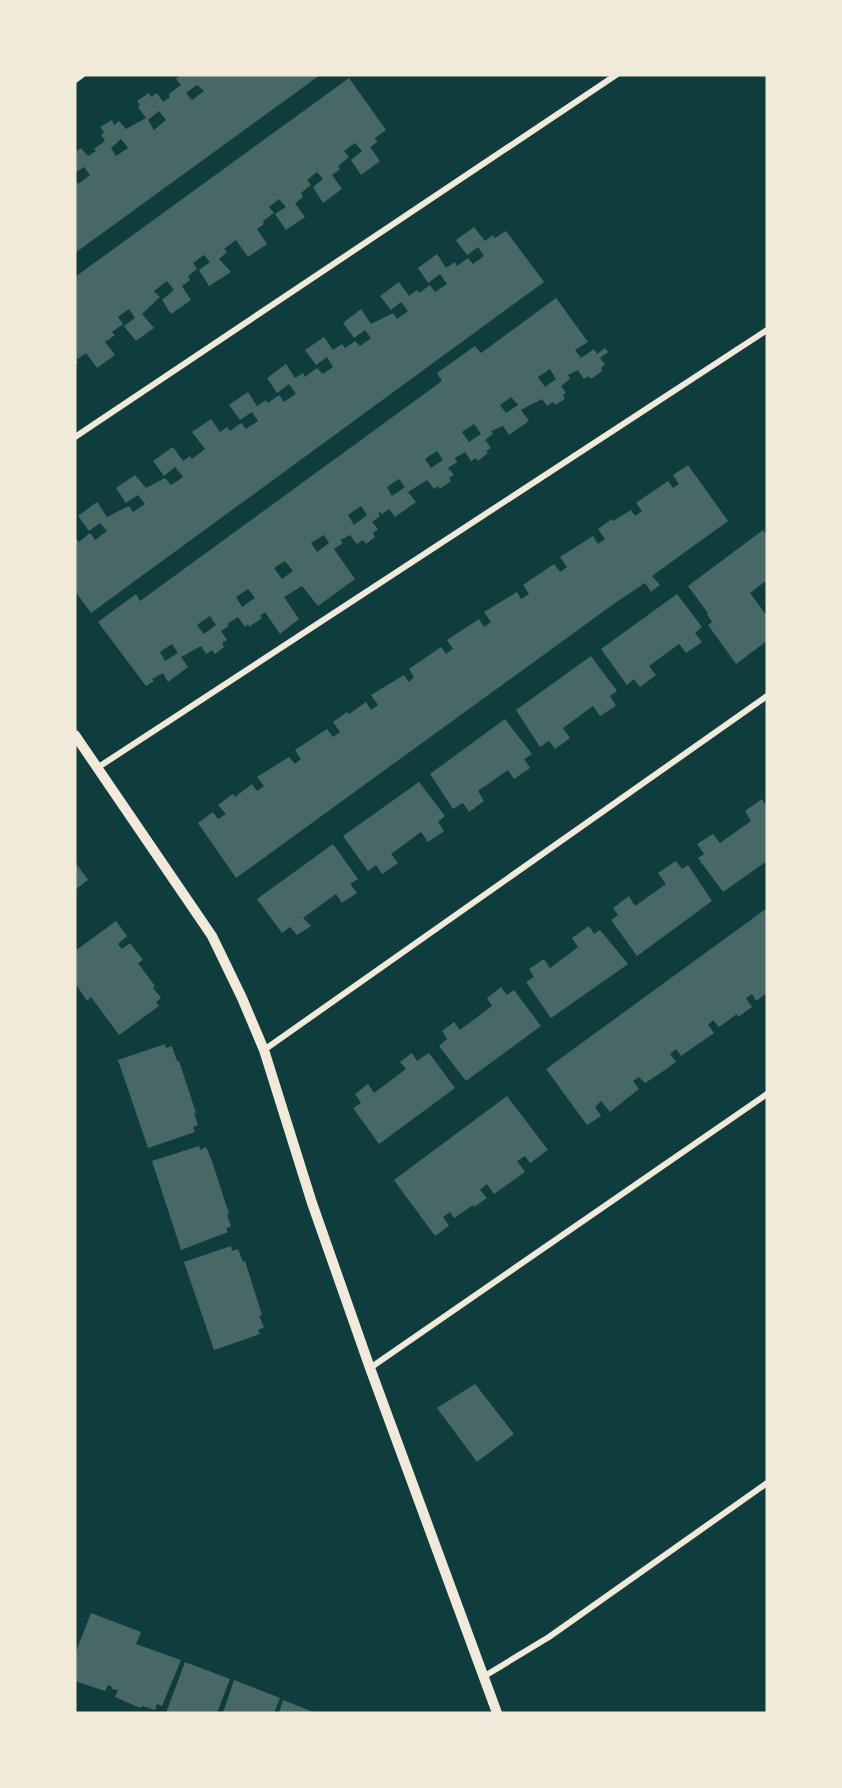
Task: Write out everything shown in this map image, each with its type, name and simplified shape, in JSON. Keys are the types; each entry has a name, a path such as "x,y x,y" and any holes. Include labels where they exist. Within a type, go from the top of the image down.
{"street":[{"path":"75,80 82,75"},
{"path":"75,437 616,75"},
{"path":"98,768 767,330"},
{"path":"264,1050 767,696"},
{"path":"75,735 212,936 242,999 264,1050 312,1203 497,1713"},
{"path":"370,1368 767,1094"},
{"path":"483,1677 549,1637 767,1483"}],"building":[{"path":"181,75 320,75 75,253 75,179 78,184 90,175 84,167 75,173 75,152 81,148 88,156 96,151 94,149 105,141 101,135 104,132 100,127 112,120 114,125 119,121 126,129 146,118 138,107 140,105 137,101 149,93 151,97 157,93 163,102 181,85 176,79","holes":["197,85 204,91 192,100 186,93","159,111 166,120 154,130 148,120","121,139 128,148 116,156 111,148"]},
{"path":"349,78 386,130 375,138 377,142 370,147 380,161 361,175 351,160 362,151 355,143 344,151 349,157 338,166 340,169 332,175 342,189 323,203 313,187 323,179 317,172 307,180 311,185 301,193 303,197 295,203 305,217 286,230 275,214 286,207 279,199 269,207 274,213 257,229 267,244 248,257 236,240 224,249 227,252 219,259 231,272 209,286 199,270 210,262 204,255 193,263 197,269 188,276 190,280 182,286 191,300 171,314 162,300 174,290 167,281 154,291 160,297 142,314 154,328 136,341 124,326 135,318 129,309 118,317 123,324 112,332 115,335 105,342 115,355 97,368 86,353 76,360 78,363 75,365 75,277"},
{"path":"474,227 485,241 493,235 495,238 506,231 544,282 91,613 75,591 75,537 79,542 90,533 95,540 107,531 100,523 89,531 78,516 97,502 107,517 129,506 133,512 145,504 138,495 126,503 116,488 135,475 146,488 165,478 171,485 183,477 175,467 164,476 153,461 173,447 183,461 190,456 192,459 205,449 192,432 211,419 220,432 227,427 230,431 241,423 246,429 258,421 252,412 240,420 229,405 248,392 257,406 266,400 268,403 279,395 284,402 296,394 289,384 277,393 267,378 286,364 295,378 303,373 305,377 317,368 323,374 333,367 327,357 316,365 305,350 324,337 333,350 342,344 345,348 355,341 360,346 371,338 365,330 354,338 343,323 361,309 371,324 393,313 397,319 408,311 401,302 391,310 380,296 399,282 409,296 417,290 419,293 430,285 435,292 447,284 440,274 428,283 418,268 437,254 446,268 455,262 457,266 468,258 473,264 484,256 478,247 467,255 456,240"},
{"path":"556,298 588,342 575,350 581,358 594,349 597,354 605,348 608,352 600,358 605,364 601,368 602,371 591,379 589,376 584,379 578,370 568,375 570,379 561,386 566,393 563,395 565,399 555,405 553,402 547,406 542,399 521,410 529,421 509,435 503,426 491,431 493,434 485,440 491,448 478,461 476,458 471,461 465,452 455,458 457,462 448,468 454,475 449,478 451,481 440,489 438,486 434,489 427,480 408,492 416,502 395,517 389,509 382,514 378,513 380,516 372,522 378,529 373,533 375,537 366,544 363,540 357,544 350,535 340,540 343,543 334,549 355,579 318,606 302,586 284,597 299,619 280,634 265,612 260,616 262,618 249,627 248,624 245,627 238,617 221,631 227,640 222,643 224,647 215,654 212,650 206,654 201,646 181,657 188,667 168,682 163,673 152,679 154,681 146,686 98,622 136,594 140,601 442,381 437,373 475,346 481,353","holes":["550,369 556,379 545,387 538,377","511,397 518,405 506,413 500,405","474,424 481,434 469,442 462,432","437,451 443,460 431,468 425,459","399,479 405,487 392,496 387,487","361,506 367,515 354,525 348,515","324,535 329,543 317,552 311,543","285,561 293,571 282,579 274,568","248,589 255,598 242,607 236,597","210,616 216,625 204,634 197,625","172,644 178,653 165,661 160,652"]},
{"path":"688,465 728,521 652,576 660,585 651,592 645,583 615,603 236,878 198,823 213,812 218,819 226,814 218,805 233,794 235,797 252,784 257,791 264,786 257,777 289,757 295,764 301,759 295,750 327,729 333,737 340,732 333,722 347,712 349,714 366,702 371,710 378,705 371,695 404,675 409,682 414,677 409,669 441,647 446,654 453,649 447,640 479,619 484,627 491,622 484,612 517,592 521,599 529,594 523,585 554,564 560,572 567,567 560,557 593,536 598,544 605,539 598,529 631,510 635,516 642,511 636,503 668,481 673,488 679,484 673,475"},
{"path":"763,530 767,535 767,580 750,593 767,616 767,641 736,664 708,625 712,622 708,613 688,586"},
{"path":"677,594 702,627 695,633 702,642 686,653 679,644 649,666 656,675 640,687 634,679 627,685 601,649"},
{"path":"591,656 617,691 610,696 616,706 600,716 593,706 563,728 570,738 555,749 549,741 540,747 516,710"},
{"path":"505,719 532,754 524,759 530,768 514,779 508,770 478,791 484,801 469,812 463,803 453,809 430,774"},
{"path":"419,782 445,816 438,822 444,831 428,842 421,832 391,854 398,863 382,874 376,865 368,871 343,836"},
{"path":"762,799 767,808 767,861 723,892 698,858 704,854 697,844 713,834 720,843 751,821 745,811"},
{"path":"333,844 358,879 350,884 357,893 342,903 336,894 303,918 311,926 297,935 290,927 282,933 257,899"},
{"path":"676,861 682,869 688,865 712,901 637,956 611,920 618,915 613,908 629,896 635,906 666,884 658,873"},
{"path":"75,862 88,880 75,890"},
{"path":"767,908 767,993 756,1001 752,994 746,998 752,1007 719,1027 713,1020 708,1025 714,1033 681,1056 676,1049 670,1054 676,1062 645,1083 639,1077 633,1081 639,1089 610,1112 601,1101 595,1107 601,1116 587,1125 546,1069"},
{"path":"116,921 127,936 118,944 122,949 130,943 143,960 138,963 161,998 156,1002 159,1006 119,1035 91,997 87,1001 75,983 75,951"},
{"path":"589,926 594,934 600,930 628,964 551,1018 526,982 534,977 529,969 544,959 550,968 578,947 572,938"},
{"path":"501,987 507,995 514,990 541,1026 466,1081 439,1046 447,1039 442,1031 454,1022 460,1030 492,1006 487,998"},
{"path":"165,1044 166,1048 172,1046 177,1061 179,1061 198,1125 193,1127 195,1132 148,1148 118,1060"},
{"path":"412,1053 417,1061 429,1053 455,1088 379,1144 353,1108 361,1103 355,1094 368,1084 374,1093 406,1069 400,1062"},
{"path":"507,1096 548,1150 530,1163 525,1156 517,1161 525,1172 494,1194 487,1184 480,1190 487,1198 474,1207 473,1205 454,1218 450,1212 443,1217 449,1226 435,1236 394,1180"},
{"path":"199,1146 200,1150 206,1147 212,1161 231,1226 226,1229 228,1232 181,1250 152,1161"},
{"path":"231,1246 232,1251 238,1249 243,1262 245,1261 264,1327 258,1330 260,1334 214,1350 184,1262"},
{"path":"475,1384 514,1434 477,1462 437,1408"},
{"path":"91,1613 141,1632 136,1644 181,1660 162,1706 157,1704 155,1710 142,1706 140,1708 115,1697 118,1690 108,1685 105,1691 75,1681 75,1654"},
{"path":"185,1662 230,1679 217,1713 166,1713"},
{"path":"234,1680 280,1698 274,1713 223,1713"},
{"path":"283,1700 316,1713 279,1713"}]}
